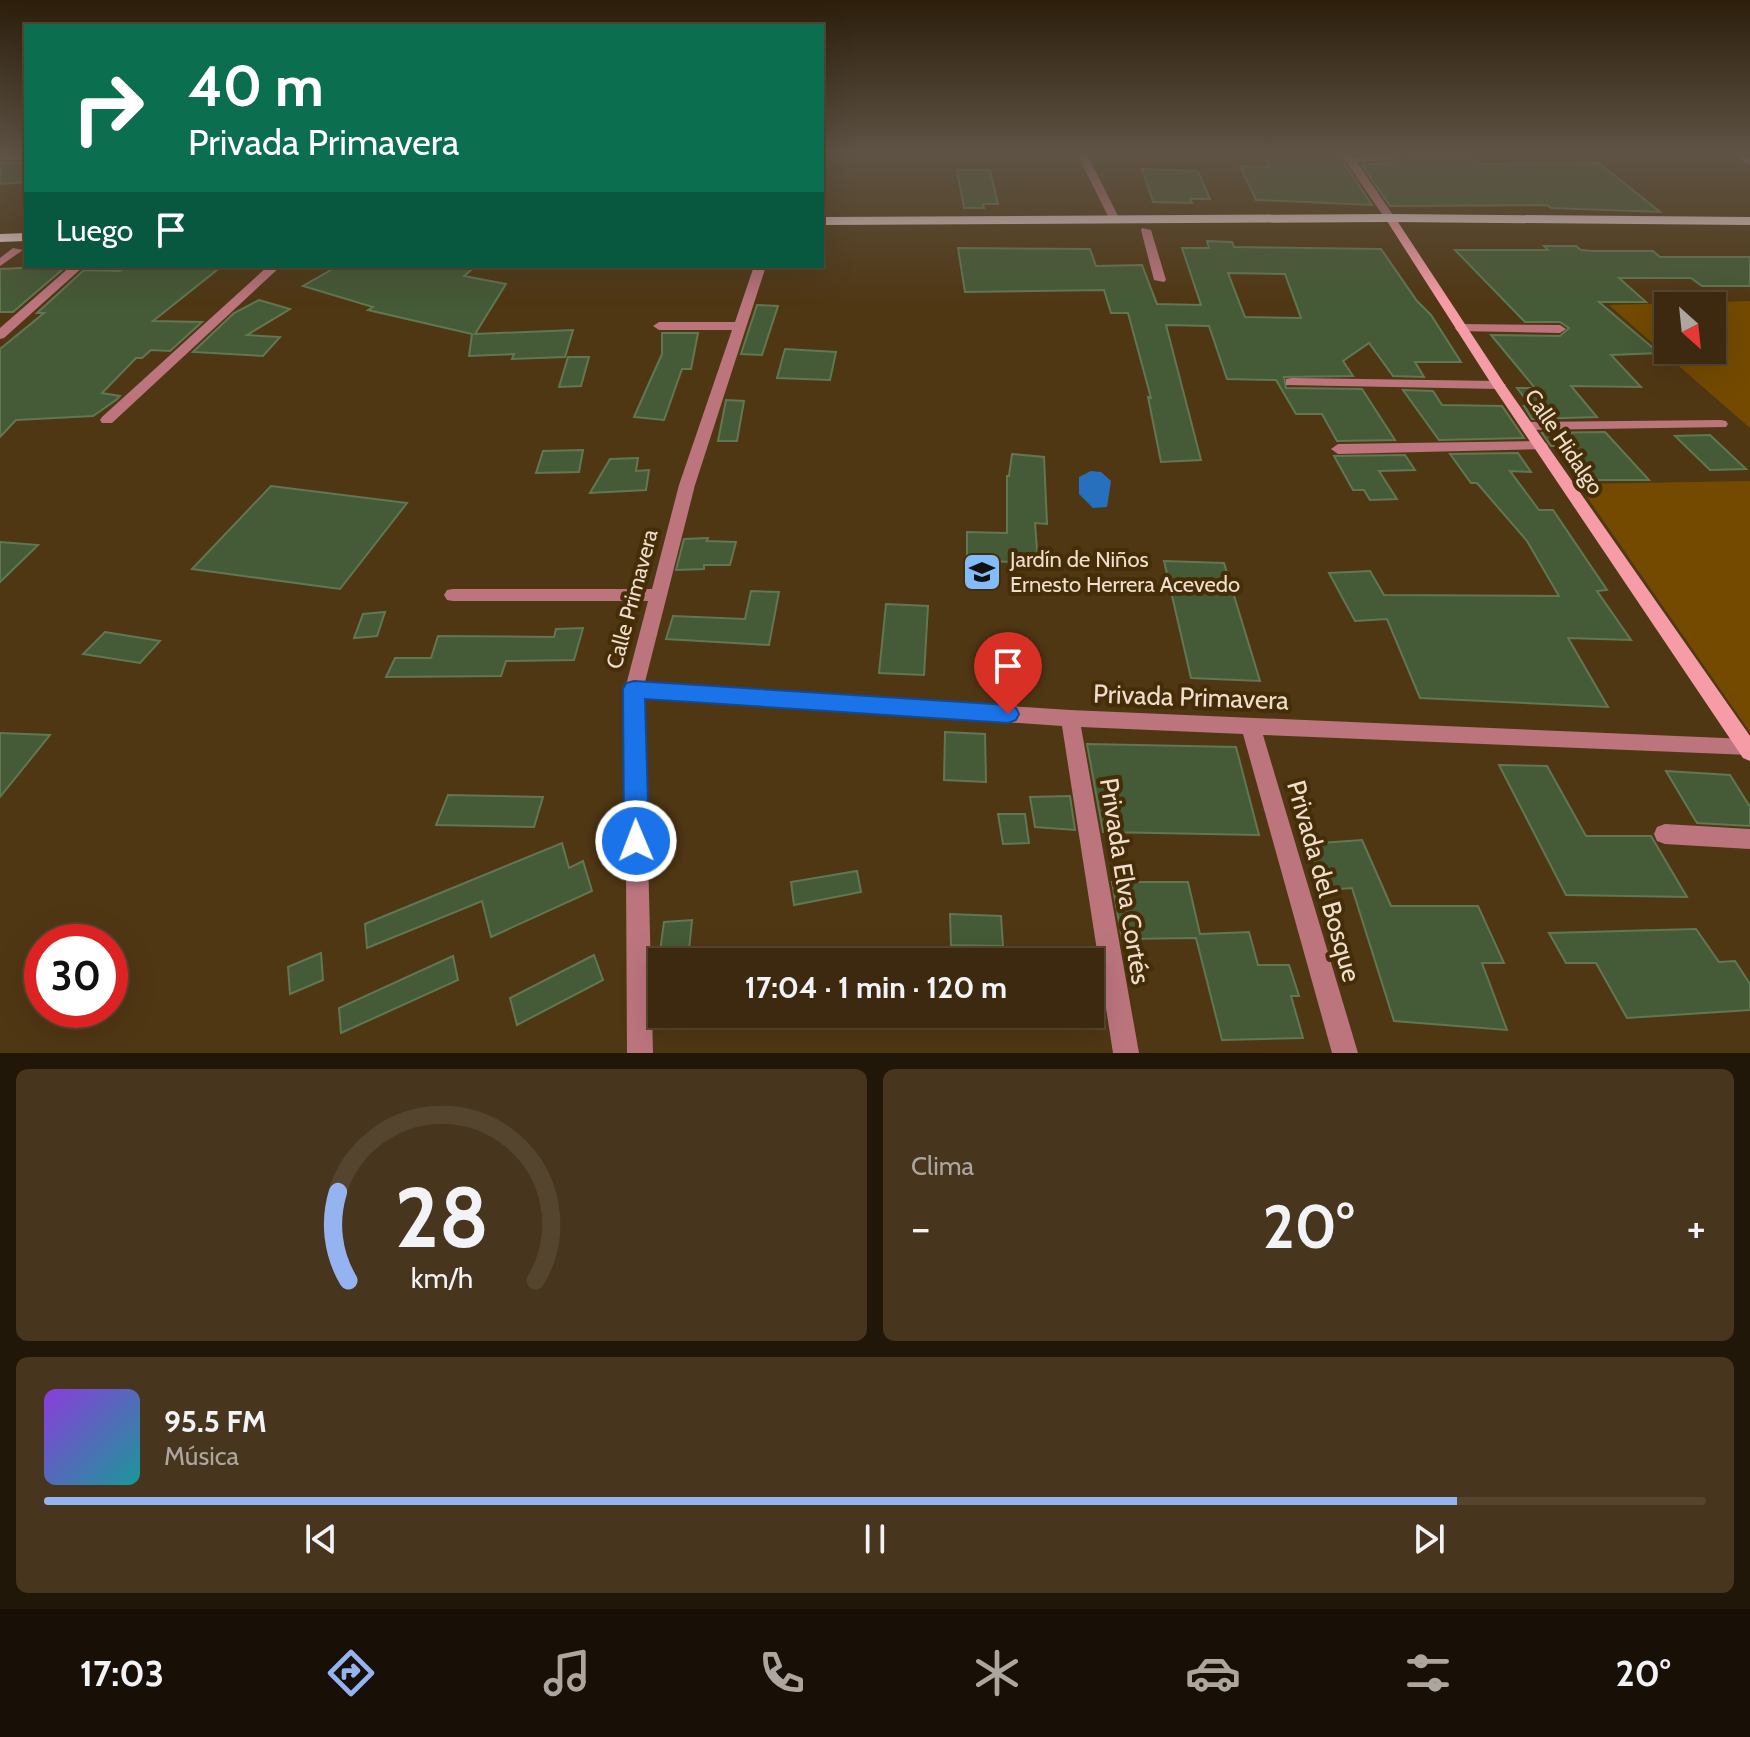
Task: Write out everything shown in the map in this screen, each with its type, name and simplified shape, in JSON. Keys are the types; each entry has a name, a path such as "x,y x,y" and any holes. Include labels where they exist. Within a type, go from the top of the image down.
{"main road":[{"path":"824,221 1115,220 1199,224 1750,221"},
{"path":"824,233 1146,230 1199,224"},
{"path":"1393,224 1750,231"},
{"path":"0,238 23,245"},
{"path":"0,250 23,245"}],"street":[{"path":"1107,203 1115,220"},
{"name":"Calle Hidalgo","path":"1379,203 1499,385 1748,750"},
{"path":"1146,230 1160,280"},
{"path":"0,263 23,245"},
{"path":"0,335 76,268"},
{"path":"107,420 273,268"},
{"name":"Calle Primavera","path":"640,1053 634,689 687,485 759,268"},
{"path":"659,326 738,326"},
{"path":"1461,328 1560,329"},
{"path":"1291,382 1499,385"},
{"path":"1527,426 1721,424"},
{"path":"1338,449 1541,446"},
{"path":"453,595 657,595"},
{"name":"Privada Primavera","path":"634,689 1070,718 1748,750"},
{"name":"Privada Elva Cortés","path":"1070,718 1126,1053"},
{"name":"Privada del Bosque","path":"1250,725 1345,1053"},
{"path":"1665,834 1750,839"}],"shaded area":[{"path":"1750,301 1750,428 1677,364 1726,364 1726,302"},
{"path":"1654,304 1654,344 1609,305"},
{"path":"1750,481 1750,732 1578,484"}],"water":[{"path":"1091,471 1101,472 1111,481 1107,507 1093,508 1079,494 1079,477"}],"building":[{"path":"963,203 998,204 983,204 984,208 964,208"},
{"path":"1388,203 1649,203 1660,212 1551,208 1547,205 1390,206"},
{"path":"1207,241 1232,242 1234,247 1381,249 1417,301 1431,315 1461,362 1415,362 1424,377 1393,376 1369,343 1343,361 1353,376 1284,377 1286,388 1362,389 1395,440 1337,441 1322,414 1296,414 1276,380 1227,379 1209,326 1166,325 1201,460 1161,462 1148,397 1151,398 1128,313 1111,313 1104,290 965,292 958,248 1090,249 1096,266 1142,265 1157,304 1201,305 1182,248 1209,248","holes":["1228,273 1285,274 1301,318 1245,317"]},
{"path":"1544,246 1576,246 1581,250 1593,251 1653,251 1660,257 1750,257 1750,286 1702,286 1691,278 1619,278 1646,302 1599,302 1654,349 1654,353 1611,355 1641,387 1571,386 1597,417 1532,419 1524,406 1531,406 1517,388 1535,388 1491,335 1560,336 1569,328 1560,322 1525,322 1455,250 1548,250"},
{"path":"124,268 219,268 153,321 202,322 170,351 151,350 142,358 136,358 102,393 120,396 116,400 93,416 16,420 0,437 0,349 44,313 37,313 84,270 120,271"},
{"path":"334,268 474,268 464,276 506,284 475,334 573,330 565,357 512,359 514,354 469,356 472,334 368,310 373,307 303,286"},
{"path":"0,269 63,269 13,312 0,312"},
{"path":"259,300 290,309 247,335 280,337 263,356 193,352 234,313"},
{"path":"757,305 778,306 762,355 741,354"},
{"path":"662,333 698,333 691,369 682,369 664,420 634,417 662,354"},
{"path":"785,349 836,352 830,380 777,378"},
{"path":"568,357 589,357 581,386 559,387"},
{"path":"1403,390 1433,391 1442,405 1502,406 1524,438 1439,440"},
{"path":"726,400 744,401 737,441 718,441"},
{"path":"1605,432 1649,480 1598,480 1569,446 1551,446 1542,433"},
{"path":"1710,435 1746,469 1710,470 1675,436"},
{"path":"583,450 579,472 536,473 543,451"},
{"path":"1518,453 1531,472 1510,471 1539,510 1553,510 1607,590 1597,591 1631,640 1568,638 1608,707 1420,698 1387,619 1355,621 1329,573 1370,571 1384,595 1559,596 1527,541 1477,483 1471,483 1450,454"},
{"path":"1012,454 1044,457 1047,524 1035,523 1038,563 967,560 967,532 1007,533 1007,476"},
{"path":"1405,455 1415,470 1379,471 1397,499 1370,500 1364,490 1353,490 1334,456"},
{"path":"638,458 636,471 649,470 646,490 590,493 610,459"},
{"path":"271,486 407,503 340,589 192,569"},
{"path":"708,538 707,541 736,542 730,565 676,570 684,539"},
{"path":"0,542 38,545 0,582"},
{"path":"1164,561 1224,563 1260,681 1191,678"},
{"path":"751,591 779,592 769,645 666,639 673,616 745,619"},
{"path":"886,604 928,606 924,675 879,673"},
{"path":"385,612 377,636 354,638 363,614"},
{"path":"583,628 574,660 506,661 501,676 386,677 395,658 431,658 438,636 554,637 556,629"},
{"path":"105,632 160,641 140,663 83,654"},
{"path":"945,732 985,734 986,782 944,780"},
{"path":"0,733 50,735 0,797"},
{"path":"1087,744 1236,747 1259,835 1103,832"},
{"path":"1499,765 1547,766 1586,836 1651,836 1687,897 1566,895"},
{"path":"1666,771 1730,775 1750,807 1750,826 1697,823"},
{"path":"448,795 543,797 534,827 436,825"},
{"path":"1070,796 1075,830 1035,827 1030,797"},
{"path":"998,814 1025,814 1029,843 1003,844"},
{"path":"1362,840 1391,906 1478,906 1504,963 1482,963 1507,1030 1394,1021 1352,888 1325,890 1307,844"},
{"path":"562,843 569,868 583,861 592,891 491,937 482,901 367,948 365,924"},
{"path":"857,871 861,892 794,905 791,882"},
{"path":"1112,882 1188,882 1200,934 1249,932 1258,965 1289,965 1299,996 1291,996 1303,1038 1222,1040 1196,938 1122,939"},
{"path":"950,914 1001,916 1003,946 951,945"},
{"path":"692,920 689,948 660,948 664,922"},
{"path":"1696,929 1719,962 1735,961 1750,984 1750,1010 1627,1018 1596,963 1566,963 1549,933"},
{"path":"321,953 323,980 290,994 288,967"},
{"path":"594,955 603,980 517,1025 510,998"},
{"path":"453,956 458,980 341,1033 339,1008"}],"place":[{"name":"Jardín de Niños Ernesto Herrera Acevedo","path":"982,572"}],"route":[{"path":"636,841 634,689 1008,714"}]}
